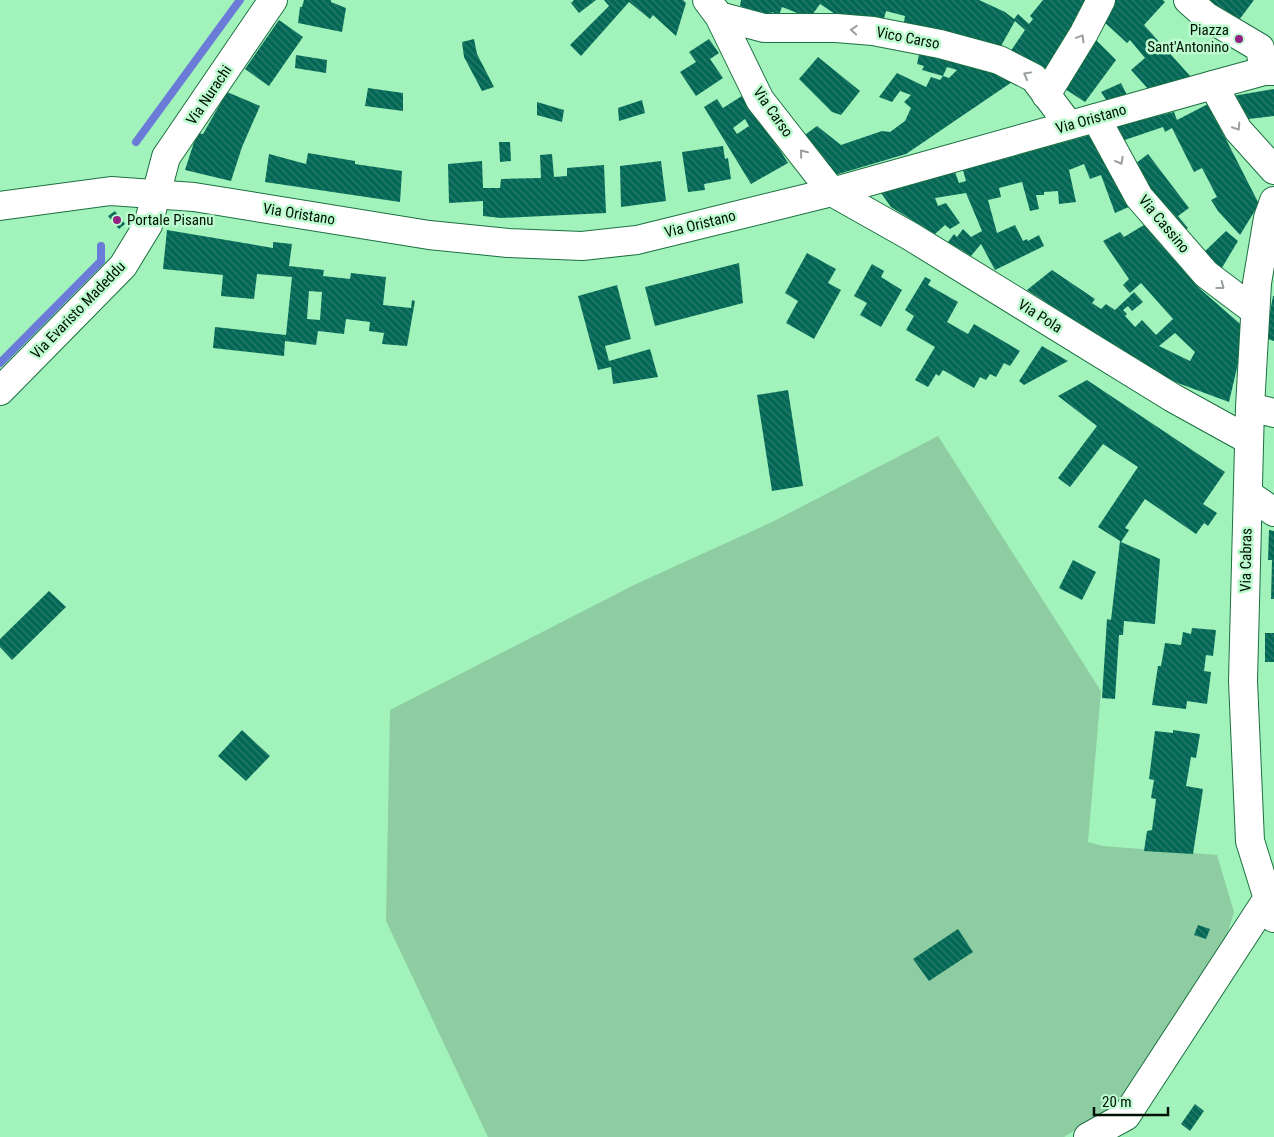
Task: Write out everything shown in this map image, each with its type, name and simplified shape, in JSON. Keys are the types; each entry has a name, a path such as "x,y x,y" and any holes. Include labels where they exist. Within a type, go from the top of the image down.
{"street":[{"name":"Via Nurachi","path":"155,194 166,158 273,0"},
{"path":"1046,95 1102,0"},
{"path":"1188,0 1206,16 1260,48 1269,71"},
{"name":"Vico Carso","path":"713,8 764,28 836,28 873,31 940,44 999,60 1034,78 1069,126"},
{"name":"Via Carso","path":"713,8 760,100 832,192"},
{"name":"Via Oristano","path":"0,206 111,192 155,194 194,197 429,235 508,243 582,246 637,240 832,192 1269,71"},
{"path":"1213,85 1238,130 1274,170"},
{"name":"Via Cassino","path":"1096,118 1139,197 1206,274 1255,311"},
{"name":"Via Pola","path":"832,192 918,241 1173,398 1249,440"},
{"name":"Via Evaristo Madeddu","path":"0,391 123,266 148,225 155,194"},
{"name":"Via Cabras","path":"1271,908 1250,841 1243,681 1249,440 1262,410 1255,311 1257,283 1268,218 1274,201"},
{"path":"1248,494 1274,512"},
{"path":"1088,1137 1126,1116 1271,908"}],"green space":[{"path":"938,436 1101,691 1088,842 1103,846 1217,855 1234,912 1223,948 1123,1101 1064,1137 488,1137 386,921 390,710 636,584 772,522"}],"building":[{"path":"304,0 331,0 331,2 346,8 342,32 298,23 300,7 302,7"},
{"path":"574,0 596,0 579,13 571,3"},
{"path":"604,0 683,0 686,3 676,36 653,15 650,19 629,2 581,56 570,45 609,6"},
{"path":"741,0 979,0 1005,12 1014,19 1018,14 1029,24 1033,19 1030,16 1043,0 1095,0 1046,77 1006,58 1025,30 1015,21 997,53 902,33 905,16 886,11 881,30 852,25 820,4 810,18 782,7 779,15 772,12 770,17 740,6"},
{"path":"1112,0 1163,0 1165,2 1144,25 1192,78 1150,91 1131,70 1145,58 1130,40 1127,43 1102,20"},
{"path":"1211,0 1254,0 1236,24 1207,5"},
{"path":"279,20 303,37 269,86 245,69"},
{"path":"1092,36 1116,60 1085,102 1062,87"},
{"path":"474,39 477,54 494,87 482,91 464,57 462,42"},
{"path":"709,39 719,53 710,59 723,78 696,96 680,72 696,62 689,52"},
{"path":"920,50 986,62 1012,82 906,154 835,175 802,137 817,126 841,145 882,131 890,132 905,121 911,108 904,102 911,95 900,91 892,102 879,97 897,73 926,87 931,77 940,80 943,76 922,70 924,66 917,64","holes":["947,67 957,70 949,78 943,76"]},
{"path":"296,55 327,60 326,73 295,68"},
{"path":"818,57 860,91 841,115 832,112 799,79"},
{"path":"1121,83 1128,97 1107,101 1101,92"},
{"path":"368,88 403,93 403,111 365,106"},
{"path":"1274,89 1274,116 1240,120 1227,97"},
{"path":"227,92 260,106 242,147 231,181 185,170 197,133 203,134"},
{"path":"745,94 788,163 751,184 704,107 717,99 723,108","holes":["745,119 749,126 737,134 733,128"]},
{"path":"642,100 645,113 619,121 618,108"},
{"path":"537,102 564,110 562,122 537,115"},
{"path":"1208,104 1259,204 1240,235 1218,211 1211,200 1217,197 1202,168 1194,172 1172,128 1165,132 1163,127 1116,143 1110,127 1174,112 1177,120"},
{"path":"1094,134 1131,206 1115,213 1101,175 1090,179 1084,164 1069,170 1076,202 1059,204 1058,191 1044,192 1044,195 1036,195 1039,209 1030,211 1022,182 999,188 1001,197 988,200 997,233 1015,225 1023,241 1027,239 1028,241 1039,235 1044,246 995,270 981,244 971,256 948,242 954,234 957,237 963,229 971,237 982,231 966,193 935,198 938,206 946,203 960,223 950,229 945,225 935,234 891,207 881,193 955,172 959,183 966,181 963,170"},
{"path":"499,142 510,142 511,161 500,162"},
{"path":"723,146 725,159 728,158 731,179 704,184 705,190 688,192 682,152"},
{"path":"308,153 355,161 355,164 402,171 400,202 265,182 269,154 306,164"},
{"path":"552,154 554,177 567,176 567,168 604,165 606,213 501,218 483,216 483,201 449,203 448,164 482,161 483,188 500,188 501,179 541,178 540,155"},
{"path":"1148,154 1189,208 1178,216 1188,228 1182,233 1131,167"},
{"path":"661,161 666,201 621,207 620,166"},
{"name":"Portale Pisanu","path":"115,211 125,224 119,229 108,216"},
{"path":"1144,225 1200,289 1246,329 1229,402 1175,382 1142,364 1027,290 1052,270 1095,299 1092,303 1101,309 1106,304 1115,310 1134,292 1143,302 1132,311 1128,306 1123,310 1127,314 1125,316 1135,327 1142,320 1156,335 1173,319 1141,283 1130,293 1123,285 1129,279 1103,241 1120,232 1124,237","holes":["1175,333 1195,352 1190,361 1159,346"]},
{"path":"167,230 273,248 273,242 292,244 289,266 324,270 323,276 350,279 351,273 386,277 383,305 411,308 412,300 415,301 407,346 382,344 384,333 369,331 370,322 346,319 344,334 318,331 316,345 285,341 284,356 213,348 215,327 286,335 292,277 257,274 254,299 221,296 223,275 163,269","holes":["309,291 322,292 320,320 307,319"]},
{"path":"1226,231 1238,241 1217,276 1200,256"},
{"path":"807,253 836,269 828,283 841,290 814,339 786,323 798,301 785,293"},
{"path":"739,263 743,303 655,326 645,287"},
{"path":"872,264 884,271 881,277 902,290 881,327 860,315 867,303 854,296"},
{"path":"925,277 931,280 928,285 958,302 947,322 968,334 974,324 1020,351 1010,366 1004,363 996,377 990,374 986,380 980,377 974,388 943,370 939,376 936,374 928,387 915,380 935,347 906,330 914,316 905,310"},
{"path":"617,285 631,339 605,346 609,361 650,349 658,377 613,384 611,367 598,370 578,296"},
{"path":"1274,296 1274,341 1265,338"},
{"path":"1042,346 1068,361 1024,385 1019,381"},
{"path":"1087,380 1225,472 1203,504 1217,513 1208,526 1204,523 1196,534 1145,499 1125,528 1129,530 1121,542 1160,559 1155,624 1124,621 1123,635 1119,635 1115,699 1102,698 1107,619 1111,620 1120,541 1098,527 1138,467 1103,444 1070,487 1058,478 1097,426 1058,396"},
{"path":"788,390 803,486 772,491 757,395"},
{"path":"1269,530 1274,531 1274,599 1271,599 1272,560 1268,560"},
{"path":"1073,560 1096,572 1082,600 1059,588"},
{"path":"49,591 66,607 12,660 0,647 0,639"},
{"path":"1192,628 1216,630 1213,656 1206,655 1204,671 1211,672 1207,704 1187,701 1186,709 1152,705 1158,666 1161,666 1165,643 1181,645 1183,632 1191,634"},
{"path":"1265,633 1274,633 1274,662 1265,662"},
{"path":"242,730 270,756 246,781 218,756"},
{"path":"1173,730 1200,734 1196,758 1191,757 1186,786 1203,789 1193,854 1144,851 1147,831 1152,830 1156,799 1151,798 1154,780 1149,779 1155,731 1173,733"},
{"path":"1198,925 1210,929 1206,939 1194,935"},
{"path":"958,929 973,952 929,981 913,959"},
{"path":"1195,1104 1204,1111 1190,1131 1181,1124"}],"waterway":[{"path":"136,142 240,0"},
{"path":"0,363 101,261 101,246"}],"place":[{"name":"Piazza Sant'Antonino","path":"1239,39"},
{"name":"Portale Pisanu","path":"117,220"}]}
